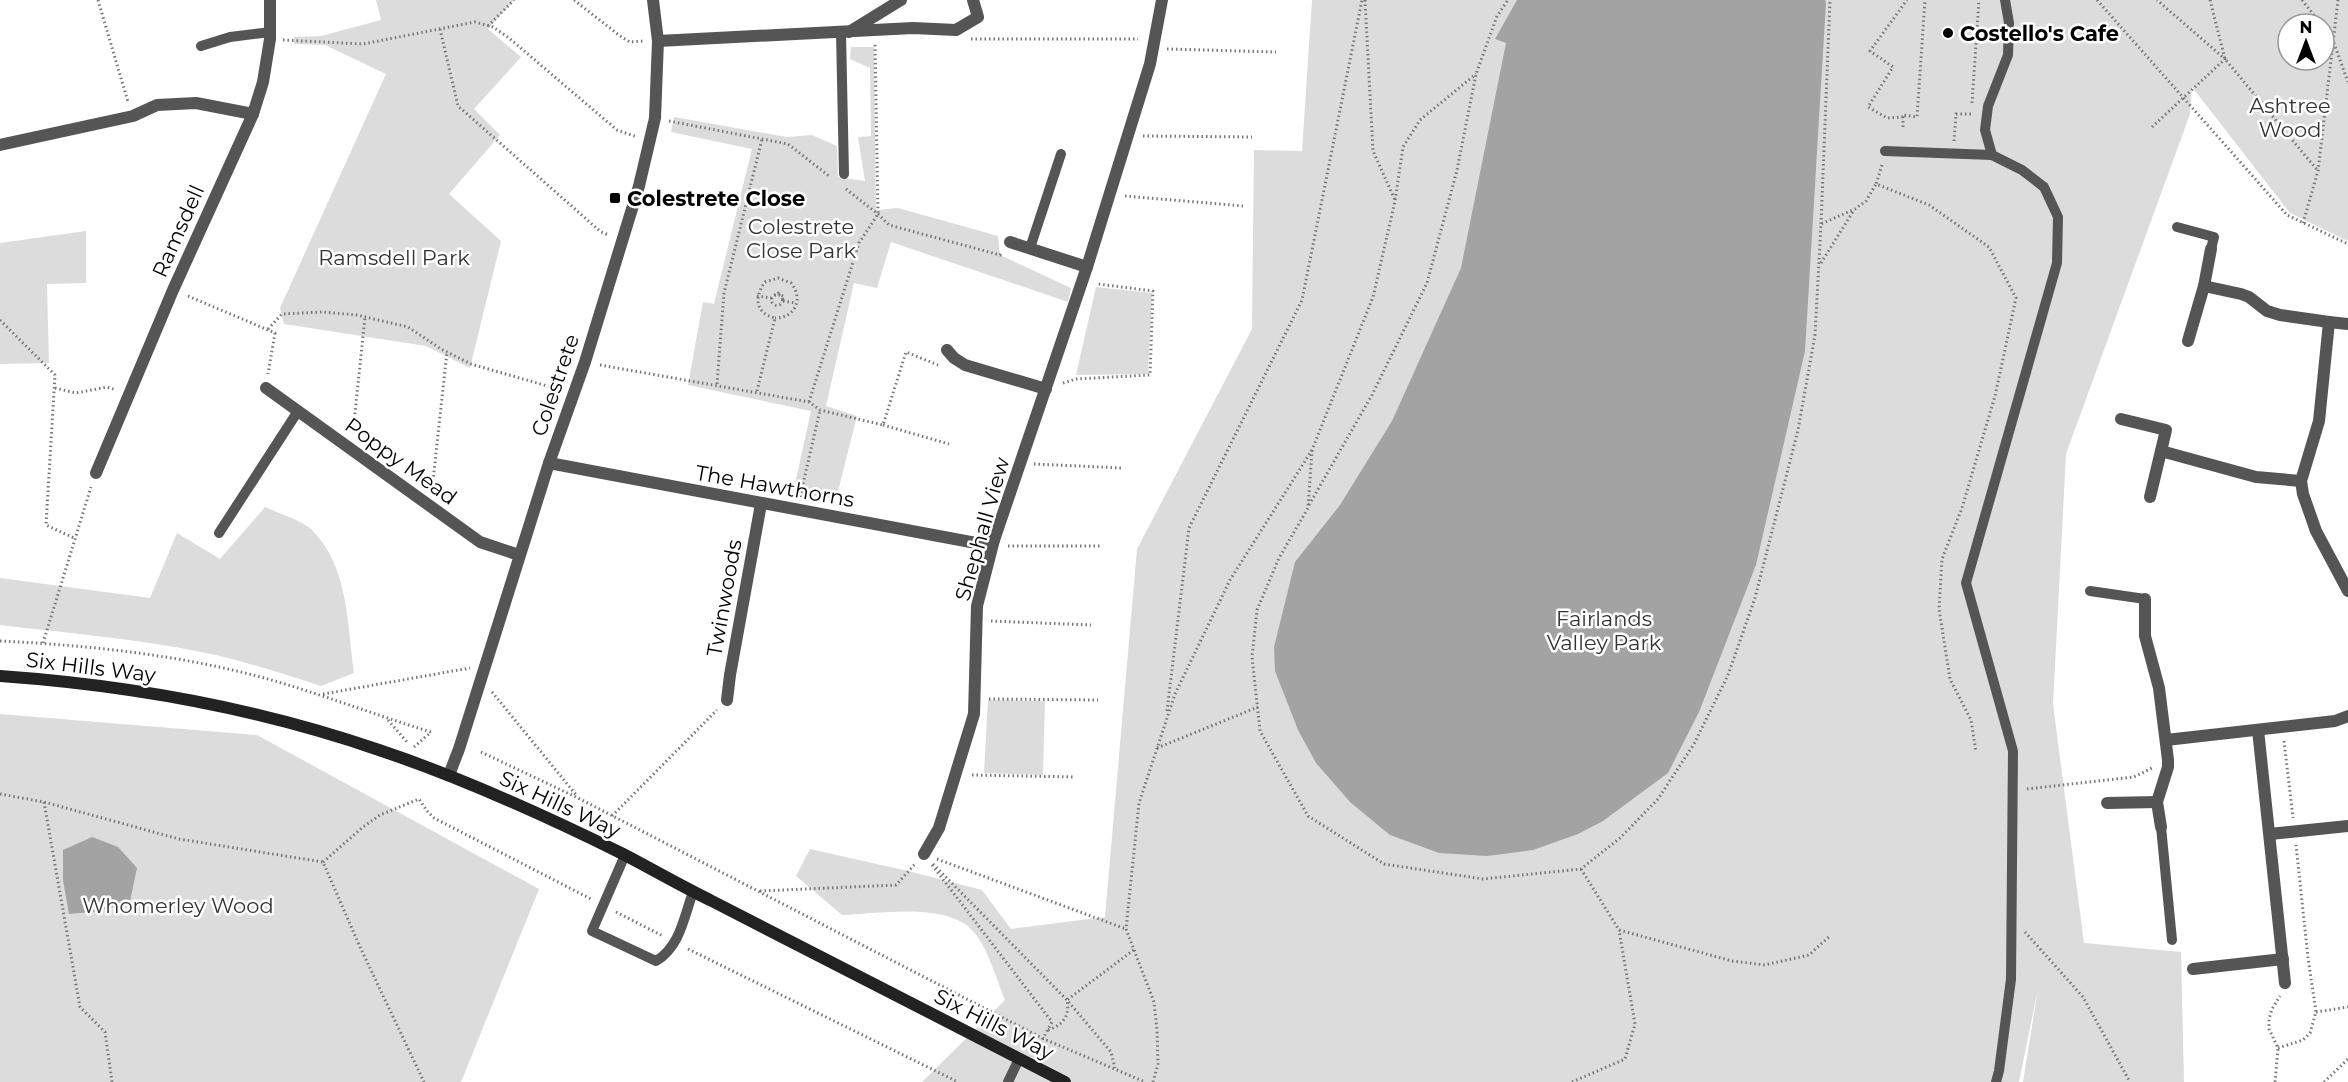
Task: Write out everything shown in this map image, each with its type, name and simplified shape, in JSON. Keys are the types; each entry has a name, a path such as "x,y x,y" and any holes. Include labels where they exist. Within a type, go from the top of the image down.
{"street":[{"name":"Ramsdell","path":"96,473 173,290 253,114 263,82 271,35 270,0"},
{"name":"Colestrete","path":"449,775 549,463 585,362 639,186 655,118 658,41 653,0"},
{"path":"845,33 901,0"},
{"path":"658,41 913,28 956,30 978,17 973,0"},
{"name":"Shephall View","path":"924,854 939,828 974,714 977,606 993,543 1087,267 1154,44 1162,0"},
{"path":"0,145 133,116 157,105 196,103 253,114"},
{"path":"1010,242 1087,267"},
{"path":"2188,341 2204,286 2211,249"},
{"path":"2204,286 2249,297 2267,311 2280,315 2348,324"},
{"path":"2329,322 2319,421 2304,464 2301,481 2303,494 2316,531 2348,589"},
{"path":"947,350 954,358 965,364 1046,389"},
{"name":"Poppy Mead","path":"266,388 480,542 519,555"},
{"path":"2121,419 2166,430 2150,496"},
{"path":"2161,451 2256,477 2301,481"},
{"name":"The Hawthorns","path":"549,463 976,543 993,543"},
{"name":"Twinwoods","path":"727,700 761,504"},
{"path":"2145,599 2145,636 2159,688 2168,760 2157,802 2161,827"},
{"name":"Six Hills Way","path":"0,676 105,686 257,715 357,742 449,775 625,855 1065,1082"},
{"path":"2166,740 2334,721 2348,716"},
{"path":"2258,730 2285,983"},
{"path":"2107,802 2157,802"},
{"path":"2270,834 2348,826"},
{"path":"2193,969 2283,959"}],"lane":[{"path":"1992,155 1985,130 1988,106 2008,55 2009,23 2005,0"},
{"path":"844,174 845,33"},
{"path":"201,46 230,37 271,35"},
{"path":"1885,151 1992,155 2022,170 2044,188 2058,218 2057,262 1966,583 2013,751 2011,979 1996,1082"},
{"path":"1030,248 1061,154"},
{"path":"2177,227 2214,237 2211,249"},
{"path":"219,533 298,411"},
{"path":"2090,591 2145,599"},
{"path":"2161,827 2172,940"},
{"path":"625,855 592,931 656,962 667,955 675,943 693,892"},
{"path":"1008,1082 1024,1061"}],"path":[{"path":"98,0 133,116"},
{"path":"488,26 514,0"},
{"path":"574,0 630,42 658,41"},
{"path":"1364,0 1373,152 1395,201"},
{"path":"1167,719 1189,528 1302,300 1364,0"},
{"path":"1508,0 1497,16 1476,74 1457,170 1427,283 1372,394 1279,558 1257,610 1252,657 1260,730 1308,816 1384,864 1483,879 1581,869 1620,838 1658,799 1694,744 1728,675 1755,598 1798,430 1815,335 1820,266 1830,0"},
{"path":"1907,0 1870,51 1893,67 1868,107 1887,118 1917,117 1925,0"},
{"path":"1954,153 1956,114 1971,114 1979,0"},
{"path":"2097,0 2287,215 2348,244"},
{"path":"2157,0 2225,58 2318,171"},
{"path":"2210,0 2225,58"},
{"path":"2302,0 2312,12"},
{"path":"271,35 363,44 475,22 488,26 509,38 617,130 650,140"},
{"path":"440,29 458,106 601,232 621,241"},
{"path":"809,402 859,243 878,214 875,39"},
{"path":"970,39 1154,44 1276,52"},
{"path":"2336,49 2348,82"},
{"path":"2152,127 2225,58"},
{"path":"2303,223 2318,171 2328,72"},
{"path":"1153,1082 1158,1064 1154,1002 1126,929 1139,802 1175,694 1230,580 1312,450 1373,297 1395,201 1403,147 1420,120 1476,74"},
{"path":"1903,117 1903,127"},
{"path":"1127,136 1252,137"},
{"path":"717,384 724,293 762,139"},
{"path":"1821,224 1855,209 1866,201 1876,184 1885,151"},
{"path":"1876,184 1929,205 1989,247 2016,298 1995,396 1962,508 1942,559 1939,609 1950,679 1971,720 1976,752"},
{"path":"1109,195 1243,206"},
{"path":"1820,266 1855,209"},
{"path":"778,278 794,287 796,303 790,315 775,318 762,312 757,296 765,282 778,278"},
{"path":"1046,389 1076,379 1150,375 1153,291 1082,282"},
{"path":"173,290 275,333 266,388"},
{"path":"778,293 783,296 779,307 774,306 772,299 778,293"},
{"path":"757,296 772,299"},
{"path":"783,301 796,303"},
{"path":"268,329 282,314 322,312 365,317 408,327 447,352 471,364 574,394"},
{"path":"347,447 352,440 365,317"},
{"path":"757,391 775,318"},
{"path":"0,320 55,375 46,525 74,537"},
{"path":"922,358 947,350"},
{"path":"426,503 431,495 447,352"},
{"path":"883,425 906,352 944,367"},
{"path":"585,362 809,402 820,410 949,444"},
{"path":"54,388 76,393 107,387 130,393"},
{"path":"798,510 820,410"},
{"path":"1308,508 1312,450"},
{"path":"1021,461 1045,466 1122,468"},
{"path":"43,643 74,537 96,473"},
{"path":"993,543 1102,546"},
{"path":"977,620 1091,625"},
{"path":"0,641 43,643 190,661 321,694 431,732 412,748 387,718"},
{"path":"321,694 466,668 483,669"},
{"path":"479,686 494,693 578,798"},
{"path":"975,699 1098,700"},
{"path":"612,816 727,700"},
{"path":"1157,748 1258,707"},
{"path":"2278,1048 2303,1040 2310,1033 2316,1012 2283,727"},
{"path":"481,752 578,798 1044,1039 1145,1082"},
{"path":"2013,791 2134,777 2168,760"},
{"path":"955,774 1075,777"},
{"path":"0,794 44,802 179,839 323,862"},
{"path":"323,862 363,827 381,815 419,799"},
{"path":"44,802 80,1007 105,1032 112,1082"},
{"path":"758,891 896,885 924,854"},
{"path":"924,854 1126,929"},
{"path":"924,854 1067,1000 1111,1052 1115,1069"},
{"path":"924,854 1052,1022 1044,1039 1024,1061"},
{"path":"323,862 360,947 424,1082"},
{"path":"1572,1082 1625,1059 1635,1024 1619,930 1581,869"},
{"path":"2013,918 2084,997 2130,1082"},
{"path":"1619,930 1732,962 1765,965 1809,955 1830,936"},
{"path":"1067,1000 1135,949"},
{"path":"2275,1082 2278,1048 2271,1038 2269,1019 2285,983"},
{"path":"1048,1030 1061,1025 1066,1018 1069,1009 1067,1000"},
{"path":"2316,1012 2348,1007"},
{"path":"2324,1082 2348,1059"},
{"path":"945,1082 949,1077"}],"green space":[{"name":"Ramsdell Park","path":"376,0 514,0 488,29 521,57 474,109 500,135 449,194 501,241 470,368 426,346 284,324 280,308 386,74 325,45 294,44 294,37 321,36 381,20"},
{"name":"Fairlands Valley Park","path":"1312,0 2348,0 2348,241 2290,213 2192,87 2190,114 2066,454 2053,704 2084,943 2181,952 2184,1082 2023,1082 2038,989 2019,1082 922,1082 1005,1000 989,958 977,936 966,925 951,917 933,913 895,912 842,915 796,876 810,849 982,890 1011,929 1105,917 1137,549 1252,329 1254,150 1302,151"},
{"name":"Colestrete Close Park","path":"851,47 874,47 876,210 898,208 998,236 1000,255 1071,288 1068,302 891,242 877,288 854,283 826,406 857,416 836,499 793,493 811,411 688,385 703,302 714,304 752,149 671,132 674,117 787,137 812,135 837,146 838,177 865,181 858,137 871,136 870,68 850,59"},
{"path":"86,231 86,283 47,284 49,363 0,364 0,243"},
{"path":"1096,287 1152,293 1148,374 1076,375"},
{"path":"265,507 311,529 333,560 344,596 354,673 321,686 235,660 180,648 0,625 0,578 150,598 177,533 220,559"},
{"path":"988,700 1045,701 1043,775 984,773"},
{"name":"Whomerley Wood","path":"0,714 257,735 539,889 461,1082 0,1082"}],"shaded area":[{"path":"1517,0 1825,0 1805,351 1756,565 1699,712 1668,773 1603,821 1578,834 1533,850 1487,856 1439,853 1390,835 1350,802 1316,763 1298,730 1275,671 1274,647 1295,562 1340,505 1392,421 1461,268 1506,43 1495,39"},
{"path":"92,837 118,847 137,868 130,901 101,911 69,914 63,880 63,850"}],"place":[{"name":"Costello's Cafe","path":"1948,33"},
{"name":"Colestrete Close","path":"615,198"}],"park label":[{"name":"Ashtree Wood","path":"2290,117"}]}
